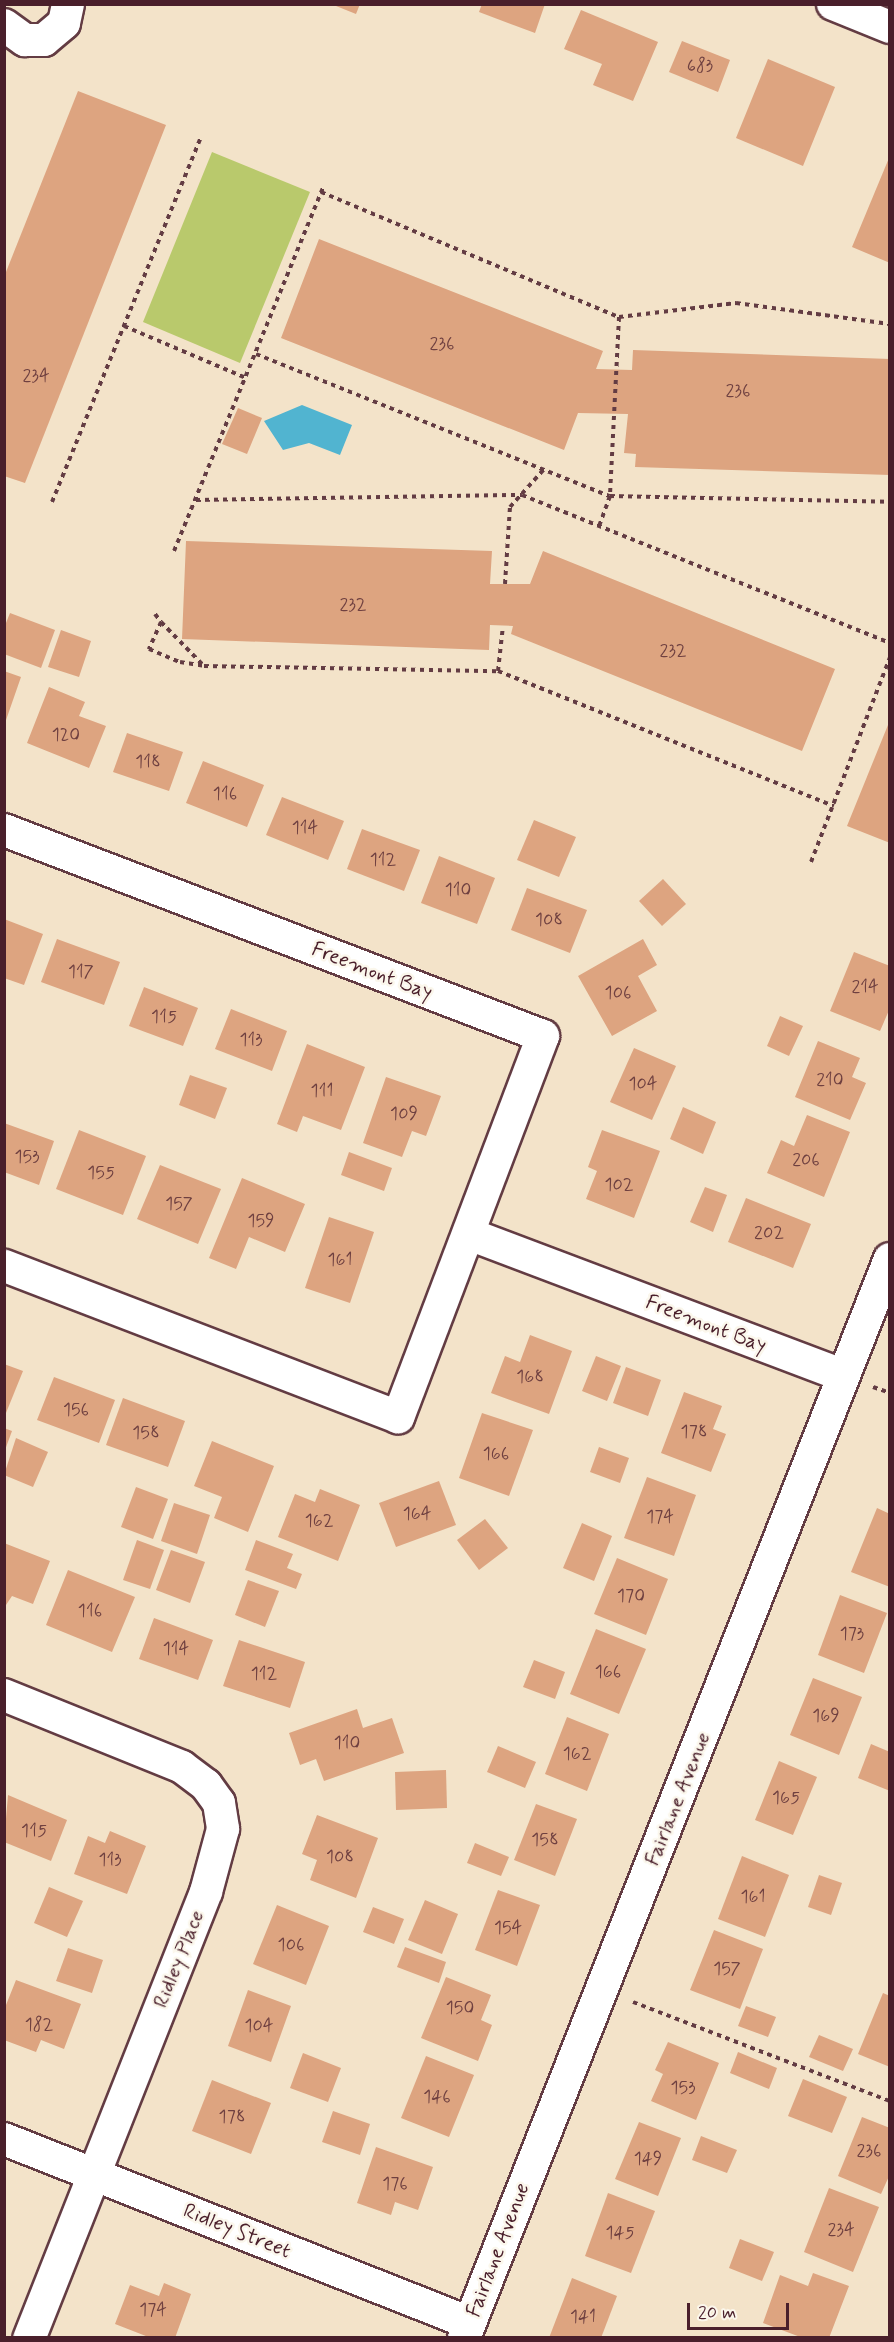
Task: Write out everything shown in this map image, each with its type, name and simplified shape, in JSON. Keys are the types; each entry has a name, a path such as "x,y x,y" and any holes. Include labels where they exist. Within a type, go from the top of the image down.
{"street":[{"path":"4,25 25,40 44,40 64,23 68,4"},
{"path":"833,4 890,27"},
{"name":"Freemont Bay","path":"4,830 543,1036 398,1417 4,1266"},
{"name":"Freemont Bay","path":"469,1234 842,1375"},
{"name":"Fairlane Avenue","path":"467,2330 600,1989 677,1804 842,1375 890,1259"},
{"name":"Ridley Place","path":"4,1695 182,1767 206,1785 219,1803 223,1829 206,1892 29,2337"},
{"name":"Ridley Street","path":"4,2139 94,2174 467,2330"}],"path":[{"path":"52,502 201,137"},
{"path":"174,551 324,186"},
{"path":"321,192 619,317 736,303 890,324"},
{"path":"599,526 610,496 619,317"},
{"path":"124,326 246,378"},
{"path":"256,354 610,496 890,502"},
{"path":"505,584 510,507 545,468"},
{"path":"196,500 522,495 890,643"},
{"path":"155,614 204,666"},
{"path":"161,622 149,649 180,662 204,666 498,671 834,806"},
{"path":"498,671 503,626"},
{"path":"811,862 890,657"},
{"path":"600,1989 890,2101"}],"green space":[{"path":"212,152 310,192 240,363 143,322"}],"water":[{"path":"302,405 352,425 340,455 309,443 283,450 264,421"}],"building":[{"path":"331,4 360,4 356,14"},
{"path":"482,4 545,4 535,33 479,12"},
{"path":"581,10 658,42 633,101 593,85 602,64 564,49"},
{"path":"682,41 730,60 718,92 669,72"},
{"path":"768,59 835,87 803,166 736,138"},
{"path":"78,91 166,125 25,483 4,476 4,277"},
{"path":"890,158 890,263 852,247"},
{"path":"319,239 603,351 596,369 632,370 633,350 890,359 890,475 635,467 636,454 624,453 628,414 578,413 564,450 281,338"},
{"path":"238,408 262,418 247,454 222,444"},
{"path":"186,541 492,551 490,584 530,584 543,551 835,669 802,751 511,634 513,626 490,625 489,650 182,639"},
{"path":"10,613 55,630 41,668 4,654 4,628"},
{"path":"61,630 91,641 79,677 48,667"},
{"path":"4,671 21,677 5,723 4,723"},
{"path":"49,687 85,702 79,716 106,726 89,768 27,743"},
{"path":"890,720 890,843 847,826"},
{"path":"127,733 183,752 169,791 113,772"},
{"path":"203,761 264,785 247,827 186,803"},
{"path":"282,797 344,821 328,860 266,835"},
{"path":"534,820 576,837 559,877 517,860"},
{"path":"362,829 420,850 404,891 347,869"},
{"path":"439,856 495,878 477,924 421,903"},
{"path":"663,879 686,904 662,926 639,901"},
{"path":"527,888 587,910 570,953 511,930"},
{"path":"4,919 43,934 24,985 4,978"},
{"path":"57,939 120,962 104,1005 41,982"},
{"path":"643,939 657,965 638,976 657,1011 612,1036 578,976"},
{"path":"854,952 890,966 890,1008 880,1031 830,1011"},
{"path":"144,987 198,1008 183,1046 129,1026"},
{"path":"231,1009 287,1031 272,1071 215,1049"},
{"path":"780,1016 803,1026 789,1056 767,1046"},
{"path":"818,1041 860,1058 852,1077 866,1083 850,1120 795,1097"},
{"path":"307,1044 365,1067 341,1130 303,1116 297,1132 277,1124"},
{"path":"634,1048 676,1066 652,1120 610,1102"},
{"path":"190,1075 227,1088 215,1119 179,1105"},
{"path":"386,1077 441,1096 426,1136 412,1131 402,1157 363,1143"},
{"path":"683,1107 716,1122 703,1154 670,1139"},
{"path":"807,1115 850,1132 824,1197 767,1173 781,1140 794,1146"},
{"path":"4,1123 54,1141 39,1185 4,1172"},
{"path":"79,1130 146,1156 123,1215 56,1189"},
{"path":"602,1130 660,1151 634,1218 586,1199 597,1171 588,1167"},
{"path":"349,1152 392,1168 384,1191 341,1175"},
{"path":"160,1165 221,1189 198,1244 137,1219"},
{"path":"242,1178 305,1204 285,1252 249,1237 236,1269 209,1258"},
{"path":"705,1187 727,1195 713,1232 690,1222"},
{"path":"746,1198 811,1224 793,1268 728,1242"},
{"path":"329,1217 374,1232 350,1303 305,1288"},
{"path":"530,1335 572,1351 549,1414 491,1393 505,1356 520,1362"},
{"path":"596,1356 621,1366 607,1401 582,1391"},
{"path":"4,1364 23,1371 6,1413 4,1412"},
{"path":"626,1367 661,1380 648,1416 613,1403"},
{"path":"54,1377 115,1400 99,1443 37,1420"},
{"path":"684,1392 722,1406 713,1429 726,1434 711,1472 661,1453"},
{"path":"123,1398 185,1421 168,1467 106,1445"},
{"path":"482,1413 533,1430 509,1496 459,1478"},
{"path":"4,1428 12,1431 5,1450 4,1450"},
{"path":"16,1438 48,1452 33,1487 4,1475"},
{"path":"212,1441 274,1466 248,1532 214,1518 222,1497 194,1486"},
{"path":"599,1447 629,1458 620,1483 590,1472"},
{"path":"647,1477 696,1495 674,1556 624,1538"},
{"path":"439,1481 456,1525 396,1547 379,1503"},
{"path":"136,1487 168,1499 153,1539 121,1527"},
{"path":"320,1489 360,1505 338,1561 278,1537 295,1494 315,1502"},
{"path":"174,1503 210,1515 197,1554 161,1541"},
{"path":"877,1508 890,1514 890,1587 851,1572"},
{"path":"485,1519 508,1548 479,1570 457,1540"},
{"path":"582,1523 612,1536 594,1581 563,1568"},
{"path":"137,1540 164,1550 150,1589 123,1580"},
{"path":"256,1540 293,1554 287,1568 302,1574 296,1589 245,1570"},
{"path":"4,1543 50,1561 33,1604 12,1596 4,1608"},
{"path":"171,1550 205,1562 190,1603 156,1590"},
{"path":"617,1558 668,1579 646,1635 594,1614"},
{"path":"68,1570 135,1597 112,1652 46,1625"},
{"path":"248,1580 279,1591 265,1627 235,1615"},
{"path":"840,1595 887,1613 864,1673 818,1655"},
{"path":"154,1618 213,1640 198,1680 139,1659"},
{"path":"596,1629 646,1649 619,1714 570,1694"},
{"path":"239,1640 305,1662 290,1708 223,1686"},
{"path":"534,1660 565,1672 555,1699 523,1687"},
{"path":"813,1678 862,1697 839,1755 790,1735"},
{"path":"357,1709 363,1728 392,1718 404,1753 324,1781 316,1759 300,1765 289,1733"},
{"path":"567,1717 609,1734 587,1791 545,1774"},
{"path":"871,1744 890,1752 890,1791 858,1778"},
{"path":"498,1746 536,1762 525,1788 487,1772"},
{"path":"779,1761 817,1777 793,1835 755,1820"},
{"path":"446,1770 447,1808 396,1810 395,1772"},
{"path":"8,1795 67,1820 51,1861 4,1842"},
{"path":"536,1804 577,1819 555,1876 514,1860"},
{"path":"317,1815 378,1838 356,1898 310,1880 317,1860 302,1854"},
{"path":"110,1831 146,1846 127,1894 74,1874 88,1836 105,1843"},
{"path":"475,1843 509,1857 501,1876 467,1863"},
{"path":"742,1856 789,1875 765,1937 718,1919"},
{"path":"819,1875 842,1883 831,1915 808,1907"},
{"path":"49,1887 83,1901 67,1937 34,1923"},
{"path":"498,1890 540,1905 517,1966 475,1950"},
{"path":"425,1900 458,1914 442,1954 408,1940"},
{"path":"277,1905 329,1926 306,1985 253,1964"},
{"path":"373,1907 404,1919 394,1944 363,1932"},
{"path":"714,1930 763,1949 740,2009 690,1990"},
{"path":"405,1947 446,1962 439,1983 397,1967"},
{"path":"68,1948 103,1960 92,1993 56,1981"},
{"path":"446,1977 491,1995 481,2020 492,2025 478,2061 421,2038"},
{"path":"16,1980 81,2004 64,2049 41,2040 36,2052 4,2040 4,2010"},
{"path":"248,1990 291,2006 271,2062 228,2046"},
{"path":"883,1993 890,1996 890,2067 858,2054"},
{"path":"746,2006 776,2017 768,2037 738,2026"},
{"path":"819,2035 853,2049 843,2071 809,2057"},
{"path":"668,2042 719,2063 696,2120 651,2101 663,2074 655,2070"},
{"path":"738,2052 777,2068 769,2089 730,2073"},
{"path":"303,2053 341,2068 328,2102 290,2088"},
{"path":"426,2056 474,2075 449,2137 401,2118"},
{"path":"803,2079 847,2097 832,2133 788,2116"},
{"path":"212,2080 271,2103 251,2154 192,2131"},
{"path":"333,2111 370,2124 360,2155 322,2142"},
{"path":"862,2117 890,2128 890,2174 881,2194 838,2176"},
{"path":"639,2122 681,2138 658,2196 615,2179"},
{"path":"701,2136 737,2150 727,2173 692,2160"},
{"path":"376,2147 433,2167 418,2210 395,2202 391,2215 357,2203"},
{"path":"829,2188 879,2207 853,2272 804,2252"},
{"path":"608,2193 655,2211 631,2273 585,2256"},
{"path":"740,2239 774,2252 762,2281 729,2268"},
{"path":"813,2273 849,2286 829,2338 803,2338 763,2323 780,2275 808,2286"},
{"path":"572,2278 617,2296 601,2338 549,2338"},
{"path":"164,2283 191,2294 175,2338 151,2338 115,2324 130,2285 159,2296"}]}
